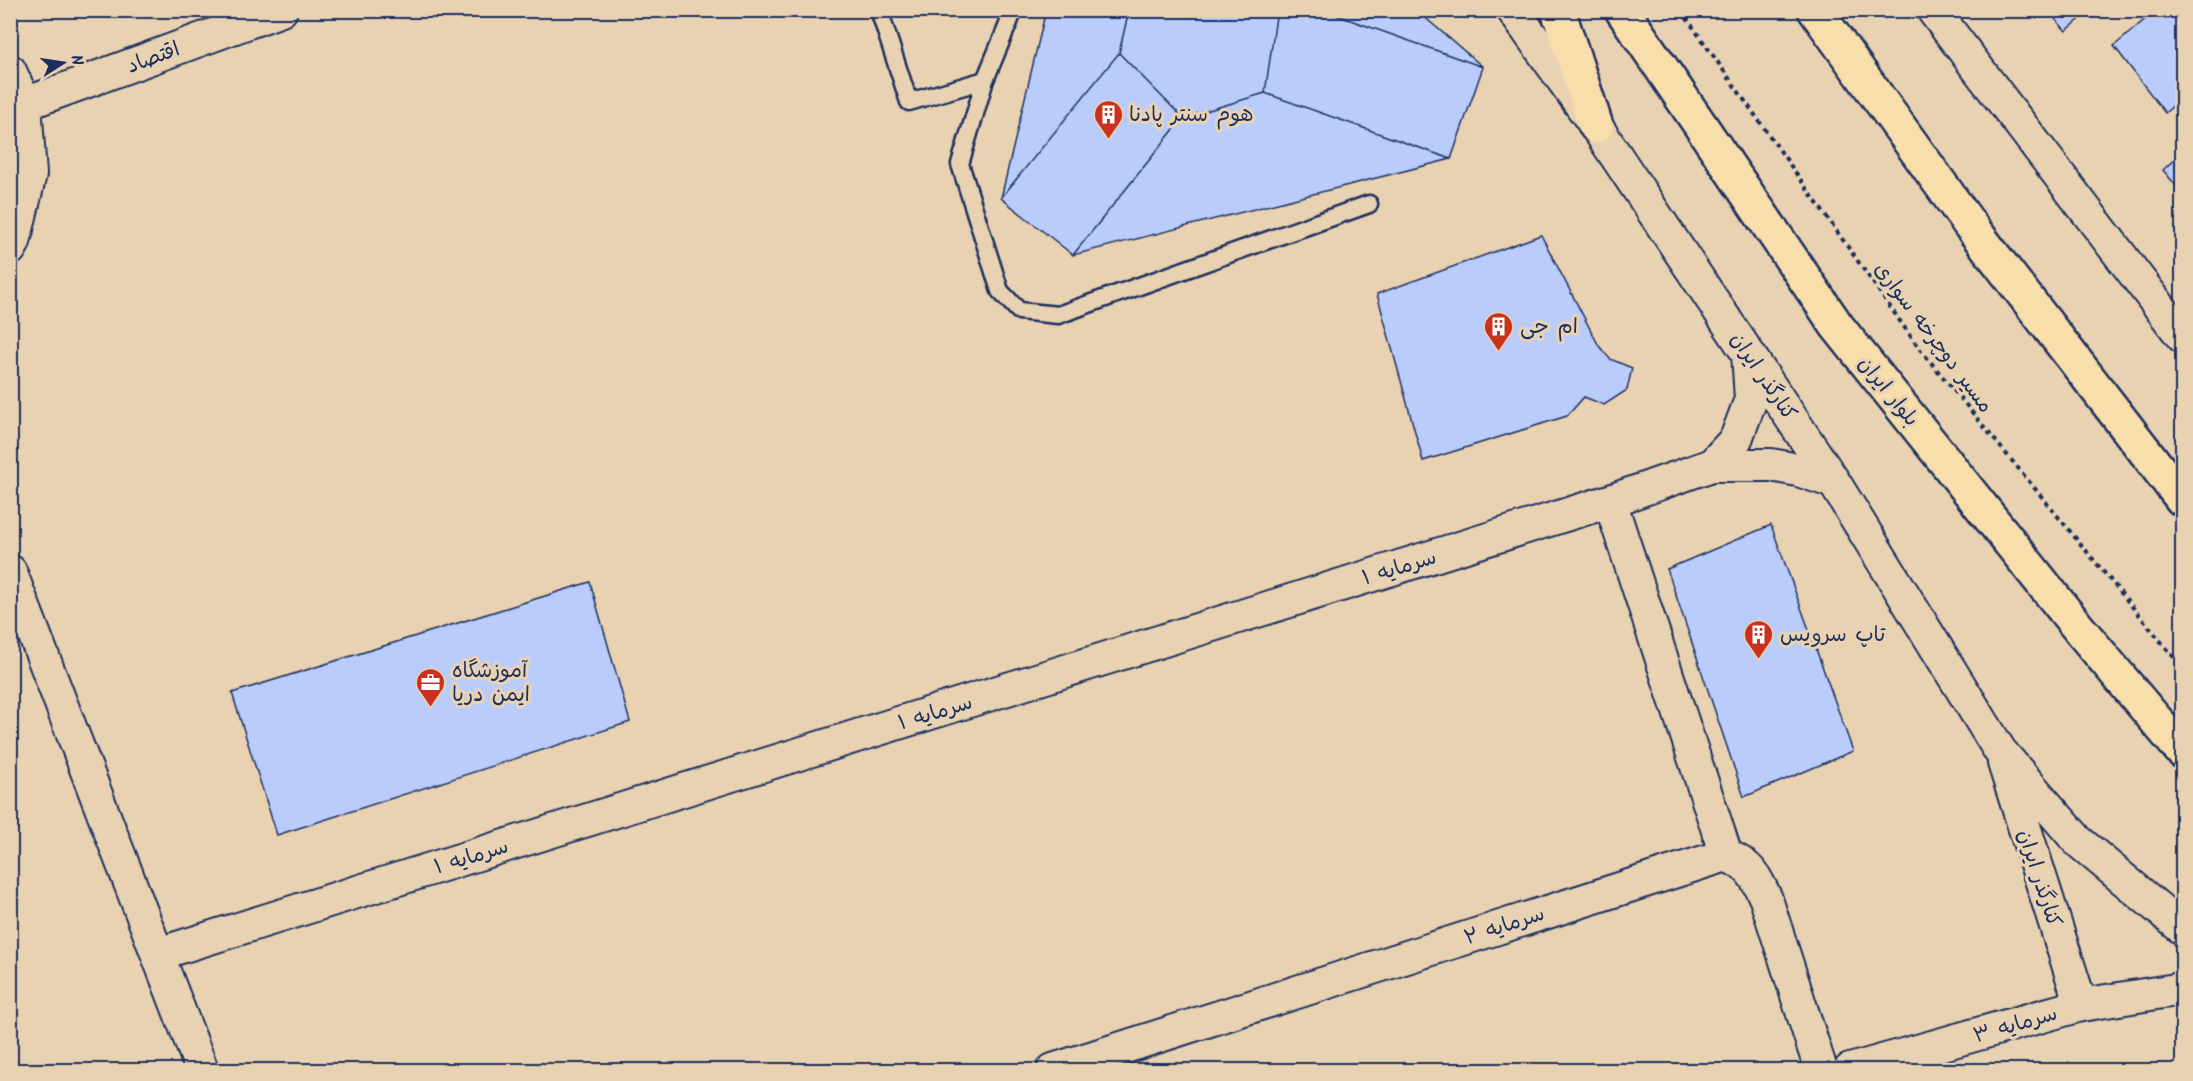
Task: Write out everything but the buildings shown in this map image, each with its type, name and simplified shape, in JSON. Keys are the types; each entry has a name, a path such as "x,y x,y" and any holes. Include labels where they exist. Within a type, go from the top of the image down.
{"main road":[{"path":"1558,10 1596,126"},
{"name":"بلوار ایران","path":"1622,10 1837,326 2080,630 2182,751"},
{"path":"1815,10 1970,225 2182,499"}],"street":[{"name":"اقتصاد","path":"25,104 281,10"},
{"name":"کنارگذر ایران","path":"1513,10 1596,126 1834,482 2000,751 2078,841 2182,928"},
{"path":"1933,10 2182,336"},
{"path":"10,71 25,104 30,174 15,242 10,249"},
{"path":"1712,465 1736,439 1751,399 1748,352"},
{"path":"1712,465 1744,463 1771,465 1834,482"},
{"name":"سرمایه ۱","path":"158,954 1610,501 1712,465"},
{"path":"1610,501 1726,855 1743,863 1757,879 1821,1071"},
{"path":"10,570 202,1071"},
{"name":"کنارگذر ایران","path":"2000,751 2081,1005"},
{"name":"سرمایه ۲","path":"1053,1071 1726,855"},
{"name":"سرمایه ۳","path":"1850,1071 2081,1005 2182,989"}],"lane":[{"path":"879,10 909,102 986,80"},
{"path":"1014,10 968,131 960,164 1000,291 1019,311 1058,315 1369,204"}],"path":[{"name":"مسیر دوچرخه سواری","path":"1681,10 1919,348 2182,667"}],"place":[{"name":"هوم سنتر پادنا","path":"1108,140"},
{"name":"ام جی","path":"1499,352"},
{"name":"تاپ سرویس","path":"1759,660"},
{"name":"آموزشگاه ایمن دریا","path":"431,708"}]}
